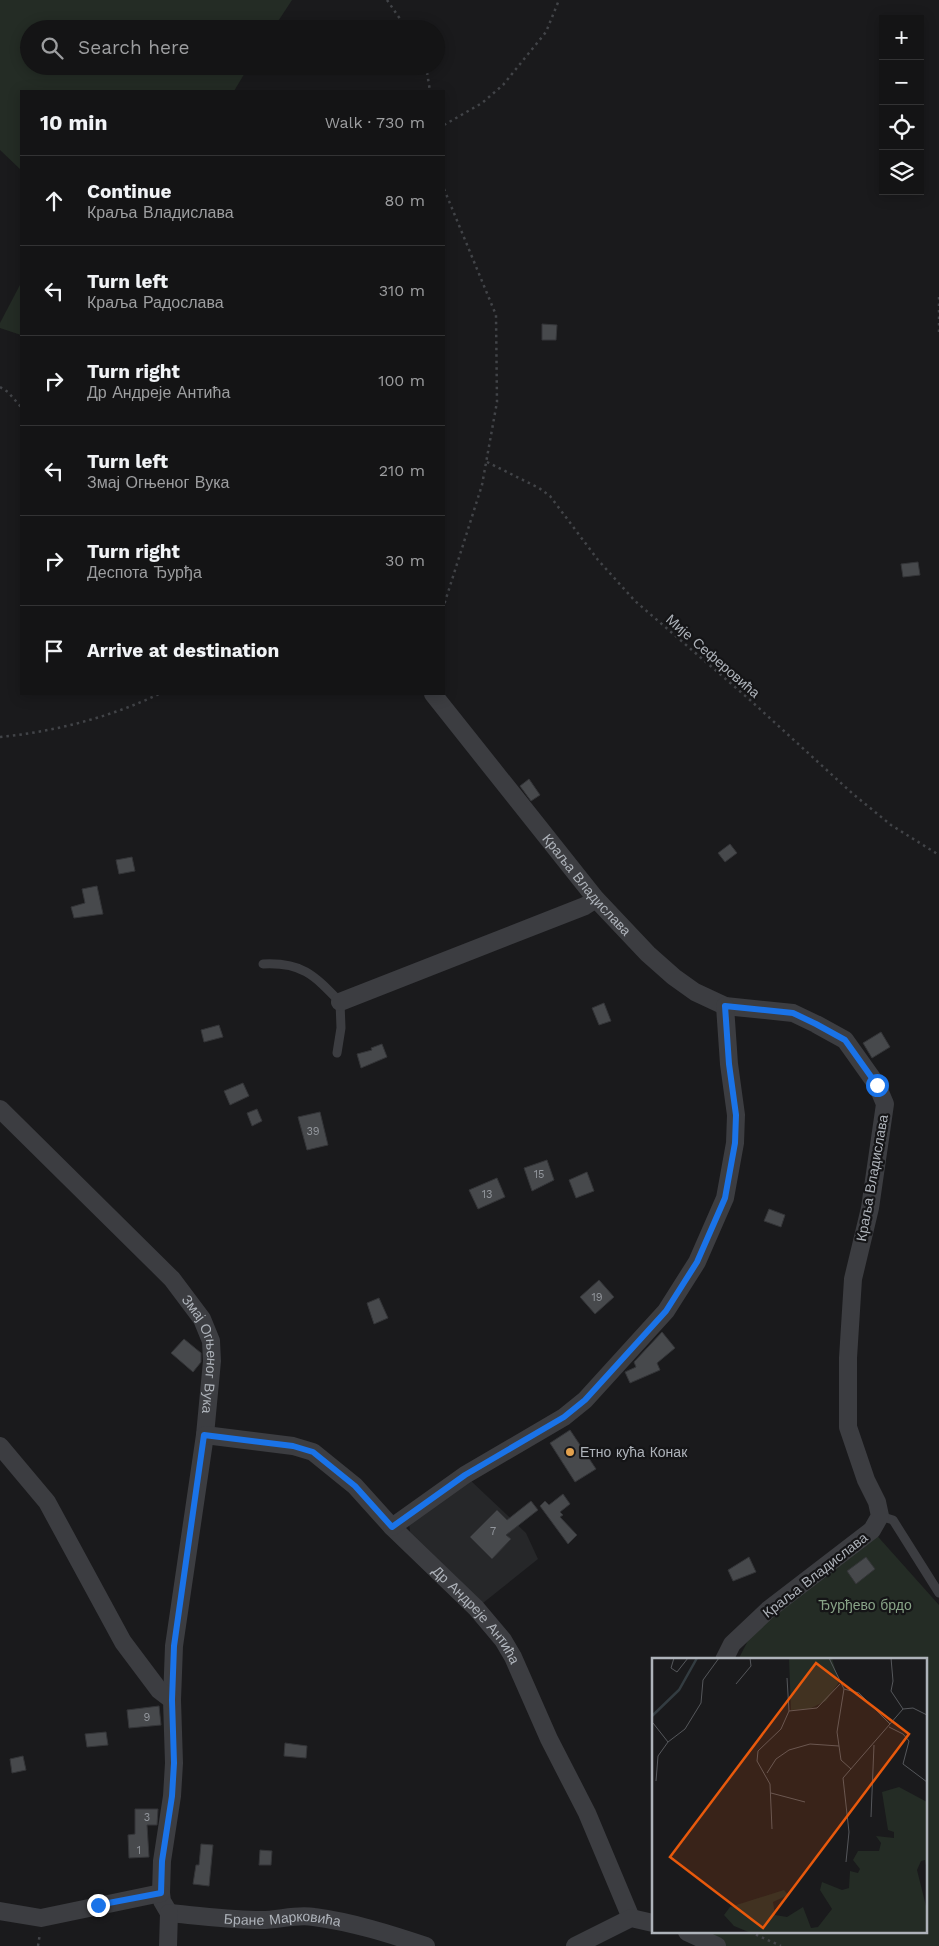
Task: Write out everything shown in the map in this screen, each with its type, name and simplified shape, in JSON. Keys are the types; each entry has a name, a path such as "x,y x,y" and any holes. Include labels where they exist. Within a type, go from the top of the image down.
{"street":[{"name":"Краља Владислава","path":"434,695 596,899 648,954 674,977 696,992 725,1006 793,1013 845,1040 877,1085 884,1104 870,1208 853,1279 848,1368 848,1427 866,1480 878,1502 880,1516 872,1530 768,1610 732,1644 725,1658"},
{"path":"340,1002 585,906 596,899"},
{"path":"392,1527 465,1475 564,1417 585,1400 666,1311 697,1262 725,1198 735,1143 736,1115 729,1064 725,1006"},
{"name":"Змај Огњеног Вука","path":"0,1109 172,1279 202,1319 211,1341 212,1360 204,1435 174,1646 172,1700 173,1772 162,1861 161,1893 162,1901 169,1913"},
{"name":"Др Андреје Антића","path":"204,1435 293,1446 313,1452 355,1486 392,1527 476,1608 503,1640 580,1798 631,1918"},
{"path":"0,1446 47,1502 123,1642 159,1690 172,1700"},
{"path":"0,1911 41,1918 116,1900 161,1893"},
{"path":"168,1946 169,1913"},
{"name":"Бране Марковића","path":"169,1913 227,1919 264,1920 285,1916 314,1916 426,1946"},
{"path":"575,1946 631,1918 652,1923"},
{"path":"691,1934 717,1946"}],"lane":[{"path":"263,964 294,965 319,979 340,1002 341,1028 337,1053"},
{"path":"880,1516 892,1520 939,1593"}],"path":[{"path":"387,0 400,20"},
{"path":"445,124 482,103 503,85 546,32 559,0"},
{"path":"427,75 430,90"},
{"path":"445,191 496,315 497,402 487,462 445,602"},
{"path":"939,297 939,334"},
{"path":"0,387 8,392 20,407"},
{"name":"Мије Сеферовића","path":"487,462 539,488 550,496 598,560 635,601 750,700 861,800 891,825 939,855"},
{"path":"0,737 24,735 83,721 156,695"},
{"path":"754,1934 781,1946"}],"shaded area":[{"path":"470,1480 526,1533 538,1559 483,1603 410,1532 409,1521"}],"green space":[{"path":"0,0 292,0 279,20 20,20 20,75 244,75 235,90 20,90 20,169 0,150"},
{"path":"20,285 20,335 0,328 0,323"},
{"name":"Ђурђево брдо","path":"872,1530 939,1605 939,1946 700,1946 688,1934 926,1934 926,1658 739,1658 758,1621"}],"building":[{"path":"542,324 557,325 556,340 542,340"},
{"path":"918,562 920,575 903,577 901,564"},
{"path":"529,779 540,795 531,801 520,786"},
{"path":"730,844 737,853 725,862 718,853"},
{"path":"132,857 135,871 119,874 116,860"},
{"path":"97,886 103,914 74,918 71,907 85,903 82,889"},
{"path":"604,1003 611,1021 599,1025 592,1008"},
{"path":"219,1025 223,1037 204,1042 201,1030"},
{"path":"881,1032 890,1047 872,1058 863,1043"},
{"path":"382,1044 387,1057 361,1068 357,1054 372,1050 371,1048"},
{"path":"243,1083 249,1096 230,1105 224,1091"},
{"path":"257,1109 262,1121 252,1126 247,1113"},
{"path":"320,1112 328,1145 307,1150 298,1117"},
{"path":"547,1160 554,1180 532,1191 524,1168"},
{"path":"587,1172 594,1191 576,1198 569,1180"},
{"path":"497,1178 505,1197 478,1209 469,1190"},
{"path":"769,1209 785,1215 781,1227 764,1221"},
{"path":"599,1280 614,1297 595,1314 580,1297"},
{"path":"379,1298 388,1318 374,1324 367,1303"},
{"path":"662,1332 675,1348 657,1363 660,1370 630,1383 625,1372 636,1367 634,1362"},
{"path":"184,1339 201,1353 201,1362 193,1372 171,1353"},
{"name":"Етно кућа Конак","path":"570,1430 596,1469 575,1482 550,1443"},
{"path":"563,1494 570,1504 560,1512 563,1515 560,1517 577,1535 568,1544 540,1506 545,1501 549,1505"},
{"path":"531,1501 538,1510 506,1535 511,1539 492,1559 470,1537 497,1510 507,1520"},
{"path":"749,1557 756,1572 733,1581 728,1570"},
{"path":"866,1557 875,1569 856,1584 847,1571"},
{"path":"159,1706 161,1725 129,1728 127,1710"},
{"path":"106,1732 108,1745 87,1747 85,1734"},
{"path":"285,1743 307,1746 306,1758 284,1756"},
{"path":"23,1756 26,1770 12,1773 10,1759"},
{"path":"135,1809 158,1809 157,1825 147,1825 149,1857 129,1858 128,1835 135,1834"},
{"path":"201,1844 213,1845 209,1886 193,1884 196,1865 199,1865"},
{"path":"260,1850 272,1851 271,1865 259,1865"}],"place":[{"name":"Етно кућа Конак","path":"570,1452"}],"route":[{"path":"98,1905 116,1900 161,1893 162,1861 172,1796 174,1763 172,1700 174,1646 204,1435 293,1446 313,1452 355,1486 392,1527 465,1475 564,1417 585,1400 666,1311 697,1262 725,1198 735,1143 736,1115 729,1064 725,1006 793,1013 816,1024 845,1040 877,1085"}]}
